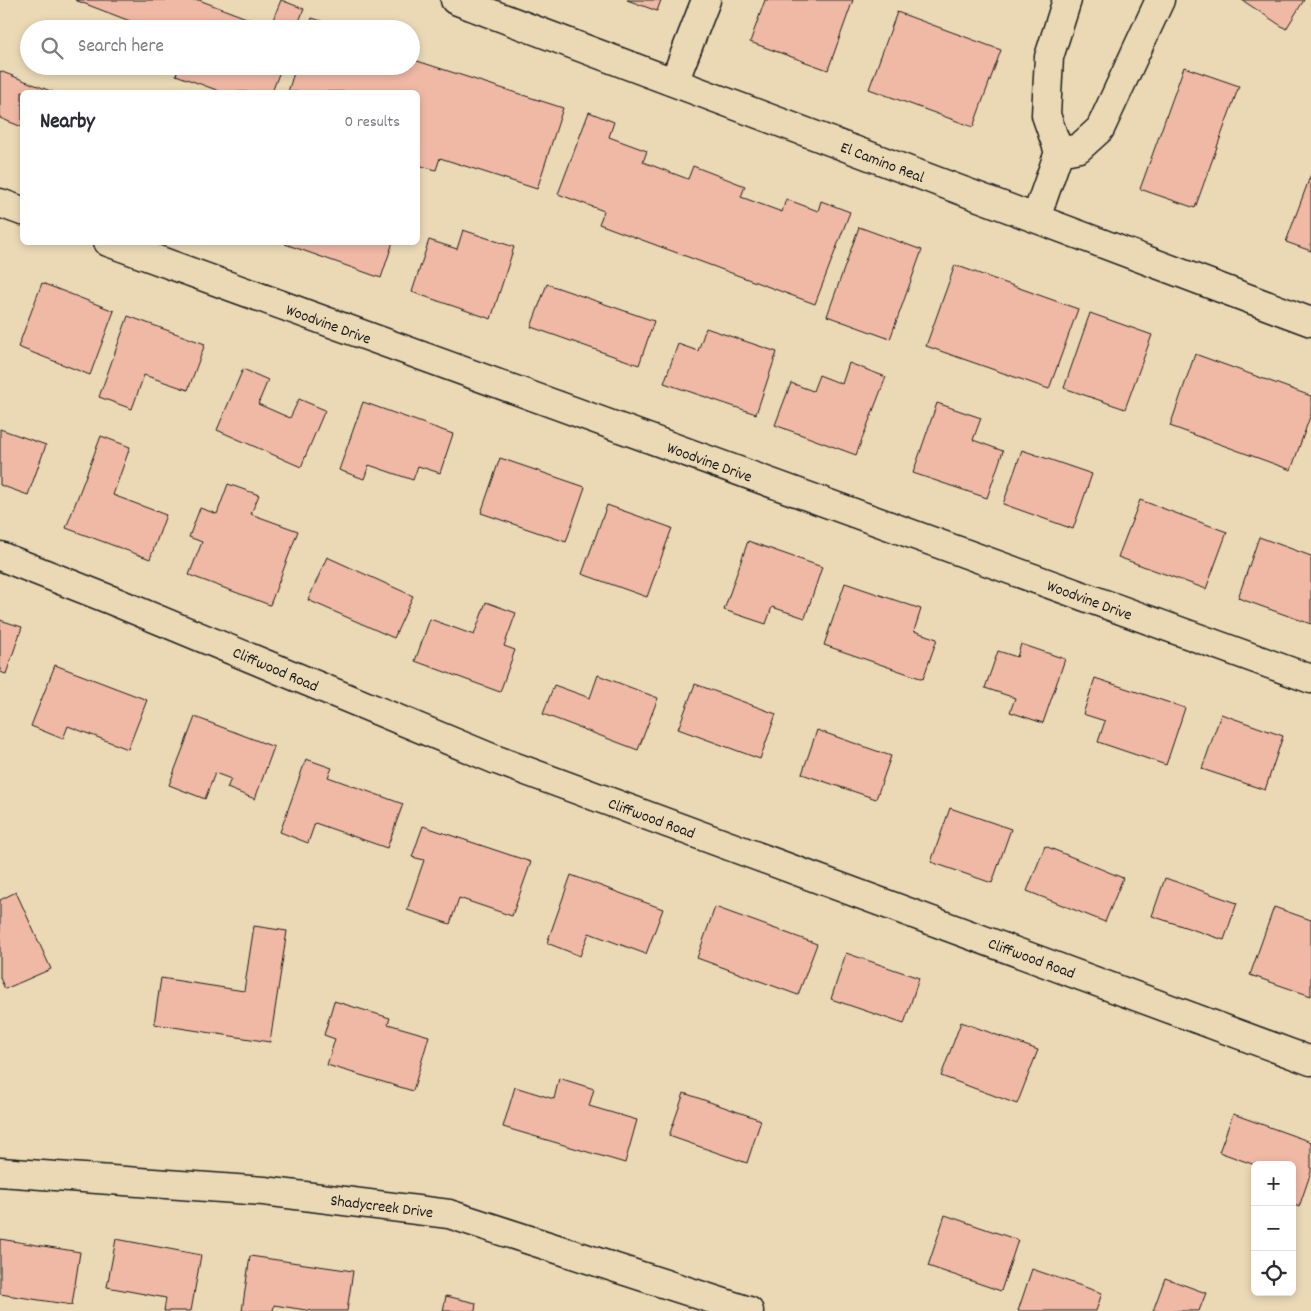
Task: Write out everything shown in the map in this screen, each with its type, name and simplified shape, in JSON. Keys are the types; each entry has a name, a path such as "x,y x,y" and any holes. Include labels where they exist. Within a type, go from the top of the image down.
{"street":[{"name":"El Camino Real","path":"456,0 1311,322"},
{"path":"674,82 706,0"},
{"path":"1036,218 1059,152 1046,115 1049,57 1067,0"},
{"path":"1059,152 1079,148 1100,129 1160,0"},
{"path":"0,203 20,210"},
{"name":"Woodvine Drive","path":"116,245 1311,679"},
{"name":"Cliffwood Road","path":"0,556 494,759 1311,1061"},
{"name":"Shadycreek Drive","path":"0,1172 264,1191 449,1214 749,1311"}],"building":[{"path":"75,0 199,0 252,20 127,20"},
{"path":"281,0 304,9 300,20 273,20"},
{"path":"627,0 661,0 657,11"},
{"path":"765,0 853,0 828,70 750,42"},
{"path":"1242,0 1304,0 1286,29"},
{"path":"897,12 1001,50 973,127 869,89"},
{"path":"420,62 563,108 537,189 440,158 436,170 420,166 420,90 289,90 293,75 420,75"},
{"path":"1184,67 1239,86 1195,208 1140,189"},
{"path":"0,71 48,90 20,90 20,126 0,118"},
{"path":"176,75 279,75 273,90 217,90"},
{"path":"589,112 614,122 609,137 647,151 643,162 688,179 693,166 745,186 741,197 782,212 786,199 818,211 821,201 850,212 815,304 599,224 604,211 558,194"},
{"path":"1311,174 1311,251 1286,242"},
{"path":"859,227 922,250 890,339 827,316"},
{"path":"463,230 514,247 491,319 412,292 429,240 457,249"},
{"path":"288,245 392,245 381,278"},
{"path":"955,265 1078,309 1049,389 926,346"},
{"path":"42,283 114,311 90,375 18,347"},
{"path":"547,284 654,321 639,365 531,327"},
{"path":"1090,313 1152,335 1125,409 1064,388"},
{"path":"128,316 205,344 188,390 144,375 132,409 99,397"},
{"path":"706,328 777,352 756,414 664,383 678,344 698,351"},
{"path":"1195,354 1311,396 1311,414 1291,470 1170,426"},
{"path":"849,363 886,377 856,455 775,425 791,383 813,391 819,375 842,384"},
{"path":"243,369 268,380 258,404 290,418 299,399 325,410 301,467 217,430"},
{"path":"363,402 453,434 440,473 418,466 413,480 369,465 364,479 339,470"},
{"path":"937,403 981,418 973,440 1003,451 987,498 913,473"},
{"path":"0,429 46,445 28,495 0,485"},
{"path":"101,436 130,447 113,495 166,515 150,559 66,528"},
{"path":"1022,450 1092,474 1073,529 1003,504"},
{"path":"500,458 585,487 566,542 481,513"},
{"path":"228,484 259,495 251,514 298,531 270,605 189,575 202,542 189,537 200,508 217,514"},
{"path":"1140,500 1227,532 1206,589 1118,557"},
{"path":"607,505 672,528 647,597 582,574"},
{"path":"1259,537 1311,556 1311,624 1238,598"},
{"path":"748,541 822,567 805,618 772,607 766,624 724,610"},
{"path":"327,557 413,596 394,638 308,600"},
{"path":"845,583 921,609 914,631 937,639 923,679 824,645"},
{"path":"486,602 516,613 504,646 515,650 500,692 415,661 430,619 474,635"},
{"path":"0,620 22,627 6,674 0,672"},
{"path":"1021,644 1065,659 1043,723 1010,712 1015,698 985,688 998,651 1017,657"},
{"path":"55,665 147,700 128,749 68,726 63,739 31,726"},
{"path":"598,675 658,698 638,750 543,714 554,685 590,698"},
{"path":"1095,678 1185,708 1166,765 1098,742 1105,721 1083,714"},
{"path":"695,684 776,714 760,759 678,729"},
{"path":"1221,714 1283,736 1265,790 1202,769"},
{"path":"195,717 274,747 255,799 227,788 231,779 215,773 205,799 169,785"},
{"path":"817,730 891,756 876,799 802,774"},
{"path":"306,759 332,768 328,777 403,804 387,848 315,823 308,843 280,832"},
{"path":"950,808 1011,829 992,883 931,862"},
{"path":"423,826 531,862 512,916 459,898 450,924 407,910 424,860 412,857"},
{"path":"1045,846 1123,878 1105,922 1027,891"},
{"path":"571,875 663,909 646,954 589,933 580,956 547,943"},
{"path":"1165,878 1237,903 1224,940 1152,916"},
{"path":"16,892 51,969 5,989 0,978 0,900"},
{"path":"715,907 817,944 798,995 697,958"},
{"path":"1274,907 1311,920 1311,996 1250,975"},
{"path":"254,926 287,931 270,1042 154,1024 161,978 244,991"},
{"path":"846,953 919,978 904,1024 831,999"},
{"path":"334,1001 390,1018 388,1024 429,1036 413,1091 327,1065 335,1039 324,1035"},
{"path":"961,1022 1038,1050 1017,1104 941,1076"},
{"path":"559,1078 594,1089 589,1106 637,1120 625,1163 503,1127 515,1087 554,1099"},
{"path":"684,1093 761,1120 747,1163 669,1136"},
{"path":"1233,1114 1311,1142 1311,1172 1299,1207 1296,1206 1296,1161 1251,1161 1251,1164 1219,1152"},
{"path":"945,1215 1018,1240 1001,1291 928,1266"},
{"path":"0,1239 80,1252 72,1305 0,1294"},
{"path":"116,1239 201,1255 191,1311 164,1311 166,1298 107,1287"},
{"path":"250,1256 353,1271 347,1311 312,1311 274,1305 273,1311 242,1311"},
{"path":"1032,1269 1102,1293 1096,1311 1018,1311"},
{"path":"1165,1278 1206,1293 1199,1311 1153,1311"},
{"path":"446,1296 476,1303 475,1311 443,1311"}]}
